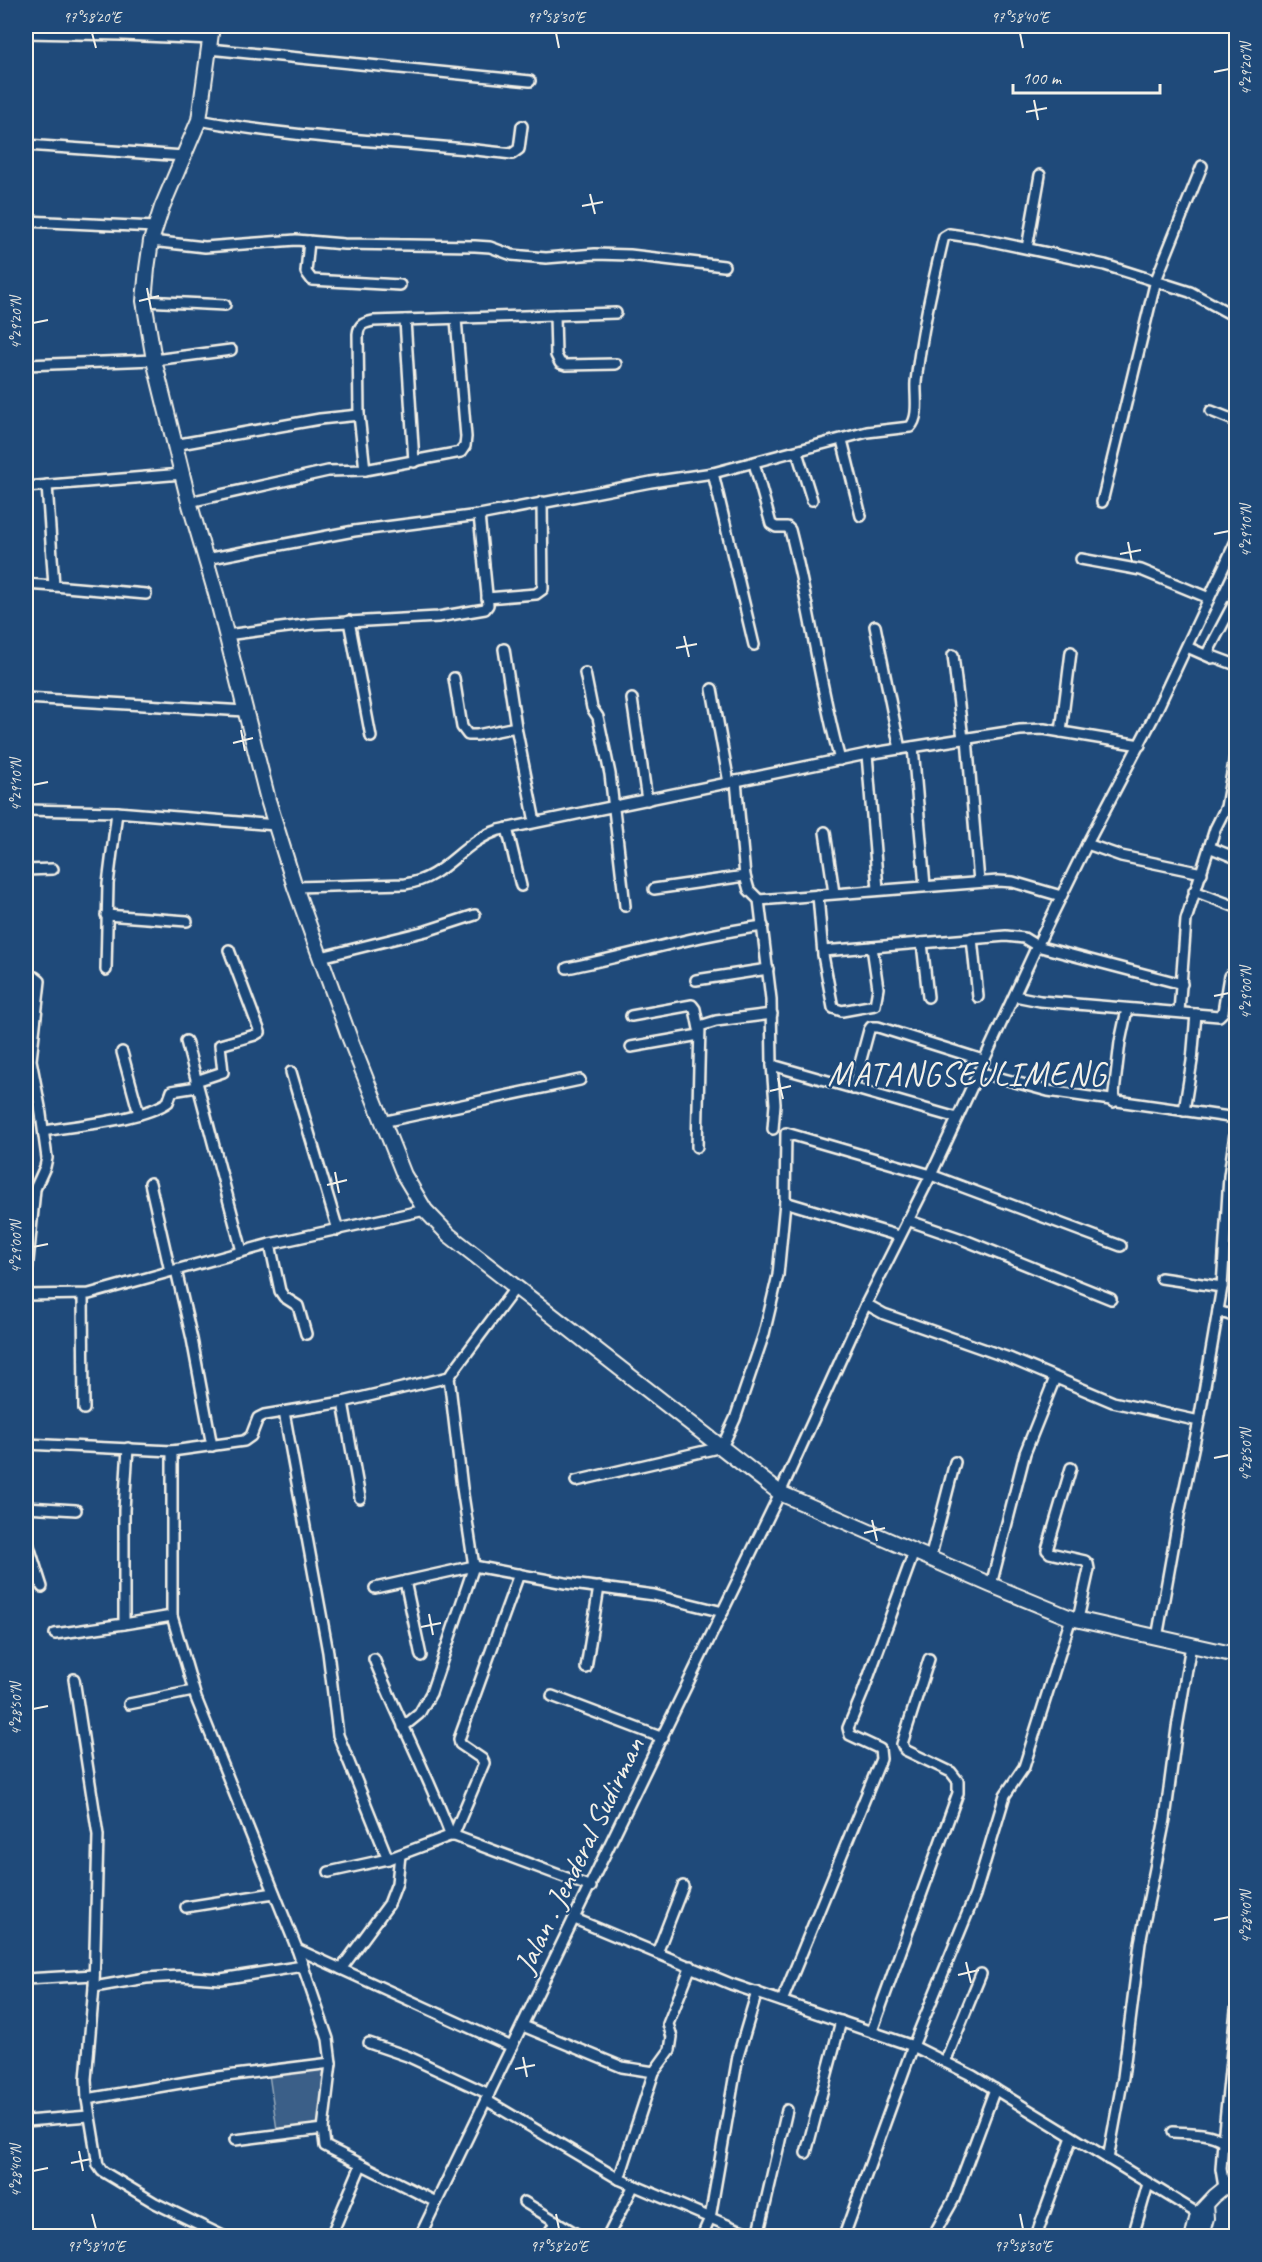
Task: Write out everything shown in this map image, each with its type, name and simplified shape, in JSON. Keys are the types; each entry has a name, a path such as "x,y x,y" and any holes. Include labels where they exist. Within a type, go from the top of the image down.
{"highway":[{"path":"211,38 199,120 153,234 144,301 154,360 244,711 295,887 382,1122 404,1175 424,1210 449,1235 780,1493 991,1586 1074,1618 1236,1655"}],"main road":[{"path":"1192,2236 1203,2212 1224,2187 1236,2178"},
{"path":"1202,2236 1203,2212"}],"street":[{"path":"26,33 211,38 530,81"},
{"path":"199,120 331,139 431,145 513,154 519,149 522,126"},
{"path":"26,146 184,156"},
{"path":"1101,502 1156,280 1202,166"},
{"path":"1027,248 1040,176"},
{"path":"26,221 153,234 205,247 282,241 485,246 523,256 546,258 585,254 630,255 724,266"},
{"path":"206,559 354,531 479,515 651,482 713,473 875,431 908,428 914,423 922,336 944,237 949,234 1105,265 1200,296 1236,317"},
{"path":"309,241 306,272 312,280 400,285"},
{"path":"144,301 225,305"},
{"path":"366,470 359,415 360,327 367,322 616,313"},
{"path":"555,315 557,358 560,363 566,365 616,364"},
{"path":"189,502 310,474 366,470 461,453 465,446 456,319"},
{"path":"405,320 414,462"},
{"path":"26,365 154,360 231,350"},
{"path":"1211,411 1236,421"},
{"path":"174,445 321,418 359,415"},
{"path":"842,440 861,516"},
{"path":"797,452 812,500"},
{"path":"754,463 771,524 776,527 787,527 790,530 804,582 828,714 840,760"},
{"path":"713,473 754,645"},
{"path":"26,487 182,474"},
{"path":"47,485 54,586"},
{"path":"487,598 536,594 543,589 542,502"},
{"path":"226,635 350,621 406,620 472,612 486,608 479,515"},
{"name":"Jalan . Jenderal Sudirman","path":"420,2236 663,1738 899,1236 933,1176 957,1118 982,1073 983,1060 1061,896 1140,745 1209,598 1234,557 1236,541"},
{"path":"1081,559 1141,570 1209,598"},
{"path":"26,584 146,594"},
{"path":"1236,599 1233,611 1209,649 1209,655 1236,665"},
{"path":"350,621 371,737"},
{"path":"875,626 900,749"},
{"path":"1187,647 1206,657 1217,658"},
{"path":"504,649 534,822"},
{"path":"1061,732 1071,652"},
{"path":"953,655 965,738 979,882"},
{"path":"585,673 592,708 598,715 610,774 625,906"},
{"path":"454,678 462,727 468,735 516,727"},
{"path":"712,689 732,782 745,876 749,890 759,900 763,926 772,1014 775,1104 773,1129"},
{"path":"26,698 244,711"},
{"path":"632,699 646,800"},
{"path":"295,887 419,882 436,874 459,853 482,837 507,828 867,754 1031,729 1140,745"},
{"path":"913,747 925,886"},
{"path":"1179,1012 1185,924 1209,847 1226,807 1236,751"},
{"path":"867,754 878,890"},
{"path":"1226,807 1236,810"},
{"path":"26,810 117,812 276,825"},
{"path":"106,970 106,915 117,812"},
{"path":"507,828 521,886"},
{"path":"825,832 834,893"},
{"path":"1087,844 1120,856 1202,873"},
{"path":"1209,847 1236,858"},
{"path":"26,870 53,869"},
{"path":"654,889 745,876"},
{"path":"759,900 979,882 1013,882 1061,896"},
{"path":"1194,891 1236,907"},
{"path":"818,894 823,951 833,1006 836,1010 842,1011 877,1003 878,988 872,946"},
{"path":"106,915 188,921"},
{"path":"321,957 426,931 475,915"},
{"path":"567,968 642,952 712,933 763,926"},
{"path":"823,951 972,938 1021,937 1037,946 1182,984"},
{"path":"972,938 978,997"},
{"path":"922,943 928,997"},
{"path":"44,1131 139,1114 164,1105 169,1101 173,1090 196,1084 223,1072 219,1047 221,1044 259,1033 258,1024 229,950"},
{"path":"696,980 768,969"},
{"path":"1015,996 1040,1001 1218,1016 1222,1014 1230,974 1236,972"},
{"path":"26,976 35,976 40,981 31,1060 47,1161 30,1197 26,1282"},
{"path":"631,1017 691,1005 695,1009 699,1032 697,1147"},
{"path":"1113,1101 1120,1042 1127,1009"},
{"path":"632,1047 699,1032 705,1023 772,1014"},
{"path":"1184,1111 1197,1014"},
{"path":"853,1089 868,1030 872,1027 983,1060"},
{"path":"186,1041 242,1251"},
{"path":"122,1052 139,1114"},
{"path":"772,1065 957,1118"},
{"path":"291,1072 338,1230"},
{"path":"982,1073 1048,1090 1236,1118"},
{"path":"382,1122 580,1080"},
{"path":"1157,1638 1222,1287 1232,1196 1236,1128"},
{"path":"576,1481 722,1447 735,1419 764,1334 778,1275 785,1202 786,1132 933,1176 1121,1246"},
{"path":"150,1184 192,1339 212,1446"},
{"path":"785,1202 899,1236"},
{"path":"26,1294 83,1295 270,1244 424,1210"},
{"path":"910,1220 1111,1299"},
{"path":"270,1244 280,1291 297,1306 306,1334"},
{"path":"1161,1278 1222,1287"},
{"path":"26,1444 172,1451 244,1441 251,1436 258,1418 343,1402 449,1377 516,1287"},
{"path":"83,1295 84,1409"},
{"path":"868,1306 884,1314 1009,1358 1113,1402 1199,1421"},
{"path":"1218,1311 1236,1317"},
{"path":"403,1727 419,1714 431,1693 474,1566 449,1377"},
{"path":"991,1586 1025,1453 1054,1378"},
{"path":"343,1402 360,1498"},
{"path":"285,1412 328,1652 338,1735 388,1859"},
{"path":"124,1624 124,1510 128,1448"},
{"path":"172,1451 172,1616 193,1691 297,1950 328,2038 331,2063 323,2129 325,2145 436,2202"},
{"path":"930,1558 955,1462"},
{"path":"844,2236 913,2046 975,1895 1005,1795 1024,1767 1089,1569 1088,1564 1084,1561 1050,1553 1047,1550 1071,1468"},
{"path":"26,1507 76,1510"},
{"path":"26,1537 42,1587"},
{"path":"782,2001 881,1759 879,1749 850,1735 848,1728 914,1552"},
{"path":"375,1588 474,1566 654,1595 723,1612"},
{"path":"452,1836 484,1763 482,1759 460,1744 459,1739 519,1574"},
{"path":"405,1581 421,1656"},
{"path":"586,1668 599,1587"},
{"path":"56,1634 172,1616"},
{"path":"1108,2159 1123,2077 1140,1943 1165,1819 1191,1645"},
{"path":"374,1659 452,1836"},
{"path":"872,2031 958,1793 958,1781 951,1772 905,1750 902,1744 929,1659"},
{"path":"74,1678 98,1835 94,1987 86,2079 87,2099 99,2168 155,2203 223,2236"},
{"path":"129,1704 193,1691"},
{"path":"552,1696 663,1738"},
{"path":"329,1872 388,1859 452,1836 591,1887"},
{"path":"341,1969 389,1904 397,1882 400,1855"},
{"path":"657,1953 683,1886"},
{"path":"186,1907 274,1893"},
{"path":"575,1919 757,1992 913,2046 995,2090 1148,2184 1203,2212"},
{"path":"297,1950 513,2047"},
{"path":"94,1987 146,1978 179,1976 221,1979 303,1966"},
{"path":"619,2179 654,2072 670,2050 672,2037 668,2024 691,1966"},
{"path":"945,2062 981,1974"},
{"path":"26,1979 94,1975"},
{"path":"702,2236 710,2218 738,2056 757,1992"},
{"path":"1224,2187 1221,2169 1236,2010"},
{"path":"806,2153 842,2021"},
{"path":"523,2026 622,2067 654,2072"},
{"path":"369,2043 406,2056 488,2097 619,2179 710,2218 759,2236 787,2110"},
{"path":"87,2099 210,2078 331,2063"},
{"path":"933,2236 954,2199 995,2090"},
{"path":"26,2121 90,2116"},
{"path":"235,2140 323,2129"},
{"path":"1173,2132 1202,2134 1223,2141"},
{"path":"1036,2236 1071,2137"},
{"path":"331,2236 361,2165"},
{"path":"1133,2236 1148,2184"},
{"path":"608,2236 634,2185"},
{"path":"524,2202 580,2236"},
{"path":"547,2236 556,2222"}],"shaded area":[{"path":"324,2068 319,2126 277,2130 269,2074"}],"district":[{"name":"MATANGSEULIMENG","path":"967,1073"}]}
